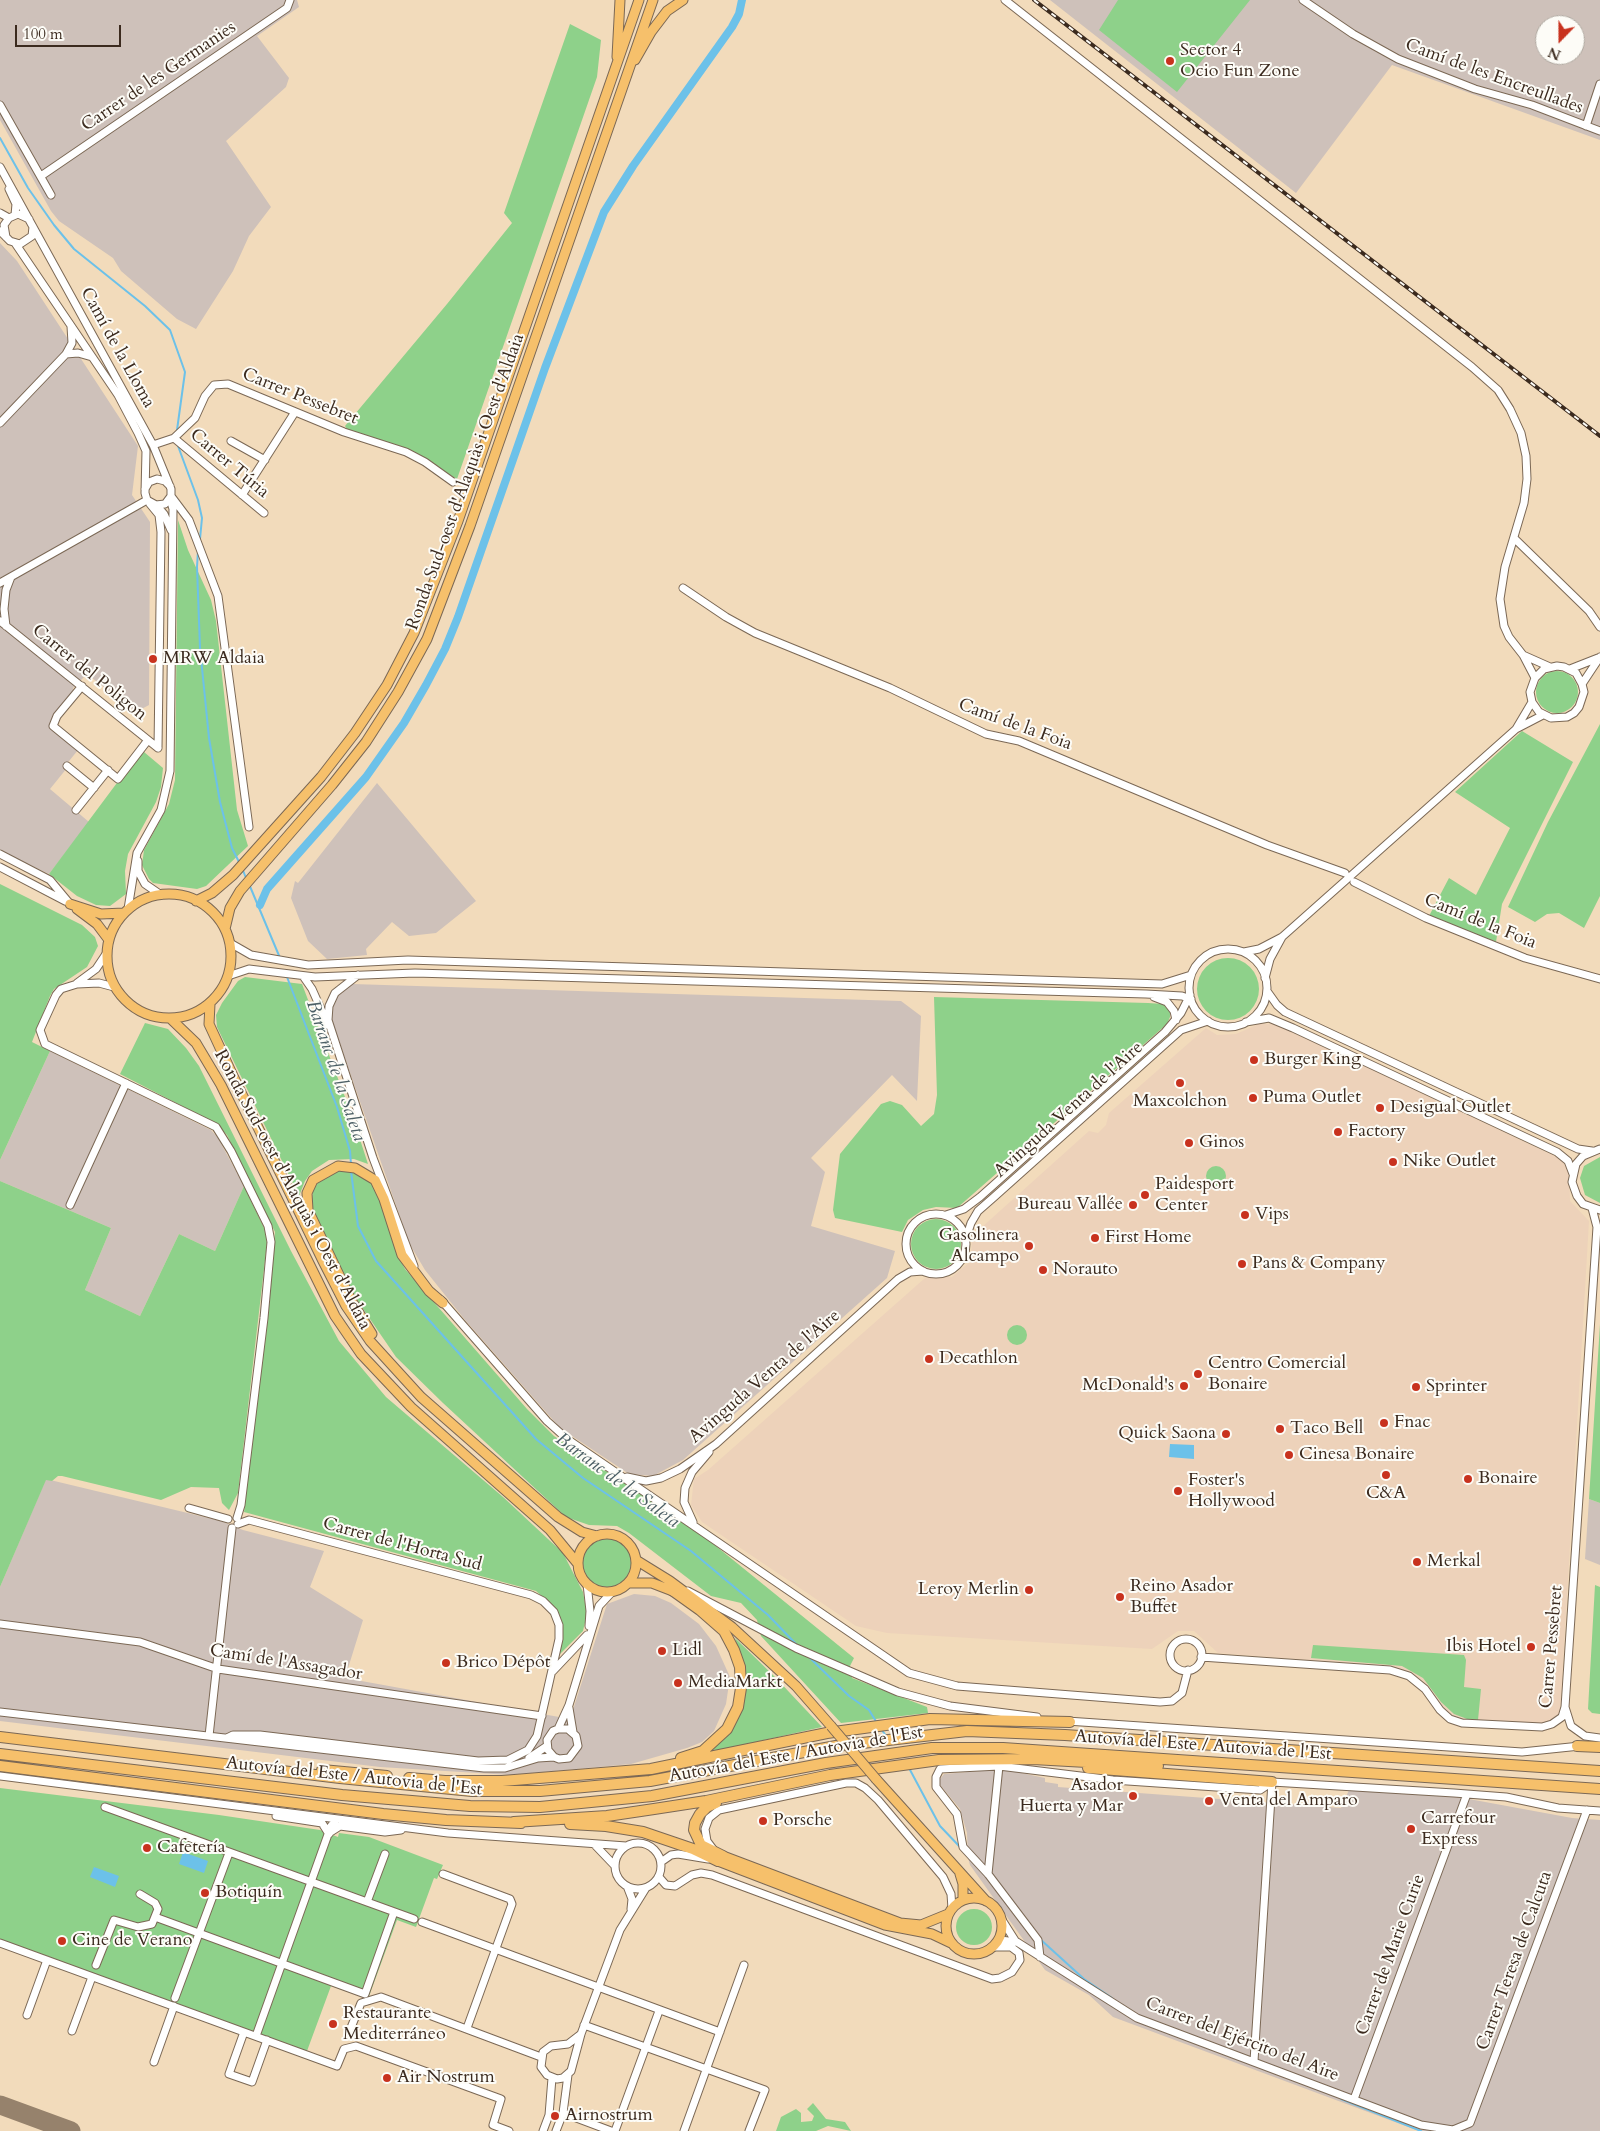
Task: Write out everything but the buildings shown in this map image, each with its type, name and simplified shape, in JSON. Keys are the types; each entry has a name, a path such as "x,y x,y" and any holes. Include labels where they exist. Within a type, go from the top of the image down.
{"highway":[{"path":"641,1769 703,1751 727,1729 738,1707 740,1697 740,1667 724,1631 671,1586"},
{"path":"284,1771 339,1771 445,1781 502,1781 568,1777 678,1764 829,1730 930,1719 1070,1722"},
{"name":"Autovía del Este / Autovia de l'Est","path":"0,1737 472,1791 540,1790 650,1781 836,1746 967,1731 1048,1734 1600,1771"},
{"path":"1577,1746 1600,1745"},
{"name":"Autovía del Este / Autovia de l'Est","path":"0,1754 342,1795 470,1806 540,1807 652,1796 847,1761 932,1748 1003,1748 1600,1789"},
{"path":"975,1759 1272,1782"},
{"path":"514,1822 607,1816 706,1801 857,1771 940,1765 975,1759 1033,1759 1227,1770 1274,1768"},
{"path":"0,1766 401,1816 446,1820 606,1826 643,1832 721,1859"},
{"path":"721,1859 706,1849 698,1840 695,1824 704,1810 713,1804 782,1789 794,1783"}],"main road":[{"path":"617,62 616,49 620,26 620,0"},
{"name":"Ronda Sud-oest d'Alaquàs i Oest d'Aldaia","path":"196,901 212,893 233,875 321,777 355,732 386,685 414,633 458,521 639,0"},
{"name":"Ronda Sud-oest d'Alaquàs i Oest d'Aldaia","path":"225,929 230,908 240,891 332,785 366,742 398,692 427,639 460,553 653,0"},
{"path":"630,66 667,11 683,0"},
{"path":"161,895 179,895 196,901 213,912 225,929 230,943 231,960 228,976 210,1004 192,1014 171,1019 148,1015 129,1004 114,987 108,971 106,954 108,940 114,926 126,911 144,900 161,895"},
{"path":"70,904 101,914 126,911"},
{"path":"70,904 97,924 108,940"},
{"name":"Ronda Sud-oest d'Alaquàs i Oest d'Aldaia","path":"210,1004 209,1024 302,1219 346,1306 376,1350 421,1397 558,1517 582,1532 597,1536"},
{"name":"Ronda Sud-oest d'Alaquàs i Oest d'Aldaia","path":"171,1019 196,1043 221,1084 335,1316 361,1354 411,1407 550,1530 578,1564"},
{"path":"376,1350 373,1336 351,1300 308,1210 307,1193 313,1180 338,1166 356,1168 375,1180 384,1199 402,1254 429,1291 443,1303"},
{"path":"671,1586 652,1583 628,1583 613,1591 595,1590 587,1584 579,1571 578,1564 583,1547 597,1536 605,1534 622,1539 629,1544 636,1560 732,1627 765,1656 829,1730 986,1901 994,1906 1002,1920 997,1943 982,1954 973,1955 957,1949 951,1943 932,1934 886,1925 721,1859"},
{"path":"628,1583 636,1560"},
{"path":"721,1859 900,1923 921,1924 950,1911 963,1900 971,1898 986,1901"},
{"path":"960,1871 963,1884 963,1900"},
{"path":"950,1911 946,1929 951,1943"}],"street":[{"name":"Carrer de les Germanies","path":"40,176 288,8 290,0"},
{"path":"1005,0 1492,384 1510,409 1521,433 1526,456 1527,479 1515,539 1501,584 1500,616 1509,637 1523,655 1535,678"},
{"name":"Camí de les Encreullades","path":"1303,0 1353,34 1398,59 1475,89 1532,105 1600,131"},
{"path":"1586,126 1600,84"},
{"path":"0,105 50,195"},
{"path":"0,168 16,204 12,216 4,225 6,237"},
{"path":"0,168 33,227 29,240 15,243 0,231"},
{"path":"0,213 12,216 22,215 29,219"},
{"name":"Camí de la Lloma","path":"33,227 153,445 170,486"},
{"name":"Camí de la Lloma","path":"15,243 118,395 146,451 148,498 159,515 160,532 158,748"},
{"path":"0,423 66,354 72,343 70,324"},
{"path":"66,354 78,353 92,356"},
{"name":"Carrer Pessebret","path":"153,445 174,438 195,418 205,396 214,385 228,384 295,412 406,452 425,462 453,482"},
{"path":"242,495 295,412"},
{"name":"Carrer Túria","path":"174,438 264,513"},
{"path":"231,441 265,460"},
{"path":"126,911 137,853 161,810 170,771 173,509 170,498 170,486 165,481 157,479 150,482 148,498"},
{"path":"148,498 162,505 170,498"},
{"path":"0,583 148,498"},
{"path":"148,498 164,514 172,533"},
{"path":"170,498 189,520 218,596 249,828"},
{"path":"1515,539 1589,611 1600,627"},
{"path":"3,623 6,590 11,577"},
{"name":"Camí de la Foia","path":"683,588 726,617 755,633 890,688 986,734 1019,741 1267,846 1345,873"},
{"name":"Carrer del Poligon","path":"3,623 158,748"},
{"path":"1523,655 1550,667"},
{"path":"1600,657 1582,684 1582,700 1574,713 1559,719 1543,715 1532,702 1530,692 1535,678 1550,667 1557,666 1570,669 1600,657"},
{"path":"1570,669 1582,684"},
{"path":"82,686 57,716 53,726 118,779 148,740"},
{"path":"1516,729 1532,702"},
{"path":"1543,715 1516,729 1282,937 1259,949 1244,952 1220,950 1208,954 1197,963 1191,975 1190,998 1200,1015 1208,1021 1225,1026 1269,1018 1557,1152 1568,1161 1573,1174 1574,1189 1577,1196 1592,1208 1600,1210"},
{"path":"67,766 94,788"},
{"path":"76,810 108,770"},
{"path":"137,853 138,871 145,884 161,895"},
{"path":"0,854 50,880 70,904"},
{"path":"0,867 70,904"},
{"name":"Camí de la Foia","path":"1354,882 1360,883 1426,918 1525,958 1600,979"},
{"path":"1246,1022 1260,1009 1267,991 1266,978 1270,959 1282,937"},
{"path":"230,943 251,956 293,964 322,965 408,960 1162,984 1191,975"},
{"path":"1244,952 1253,958 1266,978"},
{"path":"77,984 96,969 106,954"},
{"path":"228,976 249,969 300,975 358,975 415,972 1146,994 1190,998"},
{"path":"300,975 332,1032"},
{"path":"358,975 338,988 330,1001 328,1013 332,1032 370,1149 388,1194 407,1253 415,1269 443,1303 547,1421 567,1439 909,1673 957,1686 1160,1702 1172,1701 1182,1693 1188,1670"},
{"path":"114,987 99,983 77,984 61,989 56,995 40,1030 45,1044 216,1127 232,1151 268,1226 271,1242 264,1318 235,1521 209,1736"},
{"path":"1267,991 1286,1012 1578,1149 1592,1151"},
{"path":"1146,994 1167,1002 1174,1011 1176,1020"},
{"name":"Avinguda Venta de l'Aire","path":"946,1215 964,1209 980,1197 1176,1020 1190,998"},
{"name":"Avinguda Venta de l'Aire","path":"966,1238 970,1223 978,1211 988,1202 1181,1030 1208,1021"},
{"path":"70,1205 126,1083"},
{"path":"1573,1174 1583,1156 1600,1149"},
{"name":"Carrer Pessebret","path":"1201,1657 1390,1670 1409,1676 1425,1688 1440,1710 1450,1719 1462,1723 1542,1728 1562,1717 1565,1707 1598,1225 1592,1208"},
{"path":"936,1213 946,1215 959,1224 966,1238 966,1248 962,1258 951,1270 933,1274 923,1271 915,1265 907,1252 906,1237 910,1227 926,1215 936,1213"},
{"name":"Avinguda Venta de l'Aire","path":"618,1474 646,1481 661,1478 680,1469 716,1444 898,1278 910,1272 923,1271"},
{"path":"700,1529 688,1516 684,1502 685,1488 692,1472 716,1444"},
{"path":"188,1508 235,1521"},
{"name":"Carrer de l'Horta Sud","path":"235,1521 249,1520 532,1595 543,1601 554,1612 559,1625 560,1639 552,1672"},
{"path":"586,1643 590,1611 587,1584"},
{"path":"671,1586 734,1615 796,1648 863,1678 898,1692 936,1703 1070,1722 1522,1752 1577,1746"},
{"path":"554,1757 547,1746 549,1735 558,1729 569,1704 586,1643 599,1606 613,1591"},
{"name":"Camí de l'Assagador","path":"0,1624 140,1642 218,1670 542,1716"},
{"path":"227,1738 233,1734 260,1735 478,1761 508,1760 528,1750 537,1736 552,1672 587,1635"},
{"path":"1183,1640 1192,1641 1199,1647 1201,1657 1197,1666 1188,1670 1178,1669 1171,1661 1171,1650 1176,1643 1183,1640"},
{"path":"0,1712 484,1768 505,1768 538,1758 554,1757 564,1760 574,1755 578,1741 573,1732 569,1704"},
{"path":"1565,1707 1571,1726 1585,1736 1600,1738"},
{"path":"558,1729 568,1729 573,1732"},
{"path":"505,1768 526,1760 547,1746"},
{"path":"1040,1957 1038,1940 988,1874 963,1847 957,1814 936,1787 936,1776 940,1765 999,1766 1113,1780 1260,1790 1272,1782 1467,1794 1506,1797 1558,1808 1600,1811"},
{"path":"988,1874 999,1766"},
{"path":"0,1776 408,1829 594,1844 626,1846 641,1843 648,1845 659,1855 661,1862 658,1877 646,1888 620,1930 581,2034 568,2075 562,2116 556,2131"},
{"path":"1254,2061 1272,1782"},
{"path":"721,1859 710,1846 705,1835 709,1818 719,1810 846,1783 856,1783 865,1788 878,1800 943,1877 951,1894 950,1911"},
{"name":"Carrer de Marie Curie","path":"1354,2099 1467,1794"},
{"path":"105,1807 414,1919"},
{"path":"245,1808 281,1817 322,1823 329,1834"},
{"name":"Carrer Teresa de Calcuta","path":"1470,2123 1587,1810"},
{"path":"256,2036 329,1834 336,1820"},
{"path":"329,1834 340,1826 385,1832 408,1829"},
{"path":"594,1844 615,1866 620,1881 627,1886 640,1889 646,1888"},
{"path":"615,1866 618,1855 626,1846"},
{"path":"175,1998 229,1853"},
{"path":"367,1902 385,1854"},
{"path":"661,1862 670,1855 678,1854 721,1859"},
{"path":"658,1877 666,1885 675,1886 692,1875 701,1873 712,1875 992,1979 1000,1978 1012,1972 1020,1960 1019,1954 1011,1947 997,1943"},
{"path":"443,1874 510,1899 512,1904 467,2028"},
{"path":"627,1886 632,1899 630,1912"},
{"path":"96,1965 114,1920 146,1927 152,1924 158,1909 155,1903 140,1894"},
{"path":"155,1917 365,1994 394,1912"},
{"path":"1002,1920 1017,1942"},
{"path":"422,1922 598,1989 720,2032"},
{"path":"997,1943 1017,1942"},
{"name":"Carrer del Ejército del Aire","path":"1017,1942 1138,2018 1433,2129 1453,2130 1470,2123"},
{"path":"0,1944 337,2066 344,2049 356,2046 501,2099 493,2125 509,2131"},
{"path":"27,2015 47,1960"},
{"path":"684,2131 744,1965"},
{"path":"72,2031 92,1977"},
{"path":"350,2030 360,2003 381,1997 541,2057"},
{"path":"154,2062 174,2006"},
{"path":"549,2115 562,2116 613,2131 659,2010"},
{"path":"584,2025 765,2090 749,2131"},
{"path":"244,2032 229,2074 252,2082 267,2040"},
{"path":"568,2075 557,2079 552,2078 541,2067 541,2057 546,2049 568,2044 581,2034"},
{"path":"561,2045 570,2051 574,2061"},
{"path":"543,2131 549,2115 552,2078"}],"shaded area":[{"path":"0,0 297,0 299,7 257,36 289,78 286,87 226,141 271,207 249,236 233,271 196,329 177,319 121,271 113,258 59,221 51,211 0,120"},
{"path":"1050,0 1600,0 1600,140 1392,65 1296,193"},
{"path":"0,243 17,261 138,446 132,495 150,522 149,705 136,712 87,674 73,688 73,693 52,717 53,719 49,725 78,750 65,766 67,768 50,789 89,822 49,874 0,851"},
{"path":"377,783 476,901 436,933 409,936 392,922 366,949 367,955 327,959 308,941 291,898 295,881 298,883"},
{"path":"352,984 901,1001 921,1016 917,1101 892,1075 811,1158 825,1172 811,1226 895,1251 887,1278 683,1460 653,1476 629,1474 560,1428 465,1320 425,1270 409,1243 330,1015 336,998"},
{"name":"Centro Comercial Bonaire","path":"1259,1024 1275,1024 1561,1159 1569,1172 1570,1201 1589,1221 1560,1715 1545,1725 1466,1720 1453,1716 1444,1709 1423,1681 1395,1667 1218,1653 1194,1631 1178,1631 1152,1649 887,1633 856,1626 702,1522 691,1505 694,1479 708,1470 925,1278 952,1277 971,1261 972,1236 1089,1131 1098,1133 1106,1125 1109,1113 1206,1028 1217,1035 1236,1034"},
{"path":"50,1051 211,1130 218,1138 244,1186 215,1251 179,1234 140,1316 85,1290 111,1228 0,1181 0,1160"},
{"path":"46,1479 221,1521 243,1530 324,1551 310,1587 363,1620 345,1678 570,1719 607,1604 634,1594 655,1596 671,1603 699,1624 716,1646 730,1677 726,1704 714,1731 702,1742 687,1748 631,1764 510,1775 380,1767 0,1721 0,1587"},
{"path":"1589,1499 1600,1503 1600,1565 1585,1559"},
{"path":"1003,1769 1045,1778 1045,1782 1058,1784 1058,1787 1341,1808 1349,1790 1458,1797 1572,1818 1600,1820 1600,2131 1419,2131 1113,2017 1089,1995 1045,1970 970,1865 967,1833 960,1809 940,1785 939,1780 944,1774"}],"green space":[{"name":"Sector 4 Ocio Fun Zone","path":"1118,0 1250,0 1177,92 1099,30"},
{"path":"570,24 601,40 597,77 457,479 406,450 348,431 345,426 512,223 504,213"},
{"path":"178,520 188,550 211,600 216,621 237,810 248,846 206,886 197,889 153,883 142,865 144,850 169,804 175,780"},
{"path":"1553,671 1561,671 1572,677 1578,692 1572,707 1561,713 1553,713 1542,707 1536,696 1536,688 1542,677"},
{"path":"1600,724 1600,896 1584,928 1559,913 1547,914 1535,922 1508,907 1548,822"},
{"path":"1522,731 1573,762 1502,904 1496,942 1429,916 1449,878 1476,895 1510,828 1455,792"},
{"path":"140,752 144,752 163,768 161,787 156,802 128,854 125,871 126,894 110,906 96,905 77,896 49,874"},
{"path":"0,884 82,925 95,937 98,946 87,967 54,989 50,996 32,1042 50,1051 0,1160"},
{"path":"1228,958 1245,963 1250,967 1254,972 1259,989 1254,1006 1250,1011 1245,1015 1228,1020 1211,1015 1206,1011 1202,1006 1197,989 1202,972 1206,967 1211,963"},
{"path":"245,977 302,984 353,1118 368,1164 354,1159 329,1160 312,1171 305,1181 299,1196 217,1027 216,1015 222,1003 238,981"},
{"path":"934,997 1164,1004 1170,1011 1170,1017 1167,1024 957,1208 936,1207 923,1210 908,1220 902,1232 835,1218 833,1210 840,1154 881,1104 890,1101 902,1105 921,1126 934,1114 937,1095"},
{"path":"145,1023 168,1029 186,1048 199,1066 291,1251 339,1341 386,1397 503,1497 563,1553 583,1592 587,1614 583,1631 557,1657 559,1615 554,1607 536,1591 244,1512 275,1232 227,1135 215,1123 120,1074"},
{"path":"1600,1157 1600,1203 1585,1195 1580,1178 1584,1166"},
{"path":"1216,1166 1223,1169 1226,1176 1223,1183 1216,1186 1209,1183 1206,1176 1209,1169"},
{"path":"342,1170 357,1172 370,1181 377,1193 396,1251 405,1269 527,1409 554,1436 706,1538 854,1658 850,1666 852,1678 927,1707 928,1713 841,1723 761,1636 757,1620 741,1603 711,1596 629,1533 617,1526 589,1525 566,1517 396,1357 359,1303 311,1210 313,1190 319,1181 330,1173"},
{"path":"0,1181 111,1228 85,1290 140,1316 179,1234 215,1251 244,1186 265,1230 267,1243 238,1493 229,1510 222,1503 219,1488 191,1487 161,1500 62,1476 58,1476 52,1481 46,1480 0,1587"},
{"path":"936,1219 945,1221 956,1230 961,1244 959,1253 950,1264 936,1269 927,1267 916,1258 911,1244 913,1235 922,1224"},
{"path":"1600,1324 1600,1503 1589,1499"},
{"path":"1017,1325 1024,1328 1027,1335 1024,1342 1017,1345 1010,1342 1007,1335 1010,1328"},
{"path":"607,1539 616,1541 624,1546 629,1554 631,1563 629,1572 624,1580 616,1585 607,1587 598,1585 590,1580 585,1572 583,1563 585,1554 590,1546 598,1541"},
{"path":"1595,1585 1600,1587 1600,1714 1592,1713 1588,1709"},
{"path":"735,1638 822,1727 711,1752 732,1728 744,1699 745,1669"},
{"path":"1313,1645 1464,1655 1466,1660 1464,1687 1481,1689 1478,1720 1467,1719 1454,1714 1441,1702 1423,1678 1402,1666 1311,1658"},
{"path":"0,1788 219,1815 320,1830 338,1837 339,1833 369,1837 443,1865 437,1879 434,1878 416,1927 397,1920 368,1999 331,1986 307,2051 0,1939"},
{"path":"974,1909 981,1910 987,1914 991,1920 991,1934 987,1940 981,1944 974,1945 967,1944 961,1940 957,1934 956,1927 957,1920 961,1914 967,1910"},
{"path":"813,2103 826,2119 845,2122 851,2131 828,2126 816,2131 776,2131 781,2117 796,2109 801,2113 801,2122 812,2121 814,2116 807,2109"}],"water":[{"path":"1170,1444 1194,1445 1194,1459 1169,1457"},
{"path":"183,1852 208,1861 204,1873 179,1864"},
{"path":"94,1867 119,1876 115,1887 90,1877"}],"waterway":[{"path":"260,905 267,889 366,777 404,723 426,685 445,649 458,617 545,368 604,212 633,166 732,27 739,14 742,0"},
{"name":"Barranc de la Saleta","path":"0,138 28,188 54,225 74,249 145,306 170,330 185,372 177,430"},
{"name":"Barranc de la Saleta","path":"178,446 198,500 202,518 200,539"},
{"name":"Barranc de la Saleta","path":"198,551 200,648 209,738 220,802 232,848 240,864"},
{"name":"Barranc de la Saleta","path":"242,868 246,878"},
{"name":"Barranc de la Saleta","path":"249,884 280,958"},
{"name":"Barranc de la Saleta","path":"287,977 337,1107 350,1151 351,1164"},
{"name":"Barranc de la Saleta","path":"351,1171 358,1226 376,1261 536,1439 583,1478 691,1551 768,1615 797,1645"},
{"name":"Barranc de la Saleta","path":"809,1657 849,1696 869,1710 877,1723"},
{"path":"881,1729 887,1737"},
{"path":"909,1768 940,1826 960,1847"},
{"path":"1040,1939 1084,1979 1112,1998"},
{"path":"1341,2099 1421,2131"}],"taxiway":[{"path":"0,2105 71,2131"}],"railway":[{"path":"1034,0 1600,436"}],"place":[{"name":"Sector 4 Ocio Fun Zone","path":"1170,61"},
{"name":"MRW Aldaia","path":"153,659"},
{"name":"Burger King","path":"1254,1060"},
{"name":"Maxcolchon","path":"1180,1083"},
{"name":"Puma Outlet","path":"1253,1098"},
{"name":"Desigual Outlet","path":"1380,1108"},
{"name":"Factory","path":"1338,1132"},
{"name":"Ginos","path":"1189,1143"},
{"name":"Nike Outlet","path":"1393,1162"},
{"name":"Paidesport Center","path":"1145,1195"},
{"name":"Bureau Vallée","path":"1133,1205"},
{"name":"Vips","path":"1245,1215"},
{"name":"First Home","path":"1095,1238"},
{"name":"Gasolinera Alcampo","path":"1029,1246"},
{"name":"Pans & Company","path":"1242,1264"},
{"name":"Norauto","path":"1043,1270"},
{"name":"Decathlon","path":"929,1359"},
{"name":"Centro Comercial Bonaire","path":"1198,1374"},
{"name":"McDonald's","path":"1184,1386"},
{"name":"Sprinter","path":"1416,1387"},
{"name":"Fnac","path":"1384,1423"},
{"name":"Taco Bell","path":"1280,1429"},
{"name":"Quick Saona","path":"1226,1434"},
{"name":"Cinesa Bonaire","path":"1289,1455"},
{"name":"C&A","path":"1386,1475"},
{"name":"Bonaire","path":"1468,1479"},
{"name":"Foster's Hollywood","path":"1178,1491"},
{"name":"Merkal","path":"1417,1562"},
{"name":"Leroy Merlin","path":"1029,1590"},
{"name":"Reino Asador Buffet","path":"1120,1597"},
{"name":"Ibis Hotel","path":"1531,1647"},
{"name":"Lidl","path":"662,1651"},
{"name":"Brico Dépôt","path":"446,1663"},
{"name":"MediaMarkt","path":"678,1683"},
{"name":"Asador Huerta y Mar","path":"1133,1796"},
{"name":"Venta del Amparo","path":"1209,1801"},
{"name":"Porsche","path":"763,1821"},
{"name":"Carrefour Express","path":"1411,1829"},
{"name":"Cafetería","path":"147,1848"},
{"name":"Botiquín","path":"205,1893"},
{"name":"Cine de Verano","path":"62,1941"},
{"name":"Restaurante Mediterráneo","path":"333,2024"},
{"name":"Air Nostrum","path":"387,2078"},
{"name":"Airnostrum","path":"555,2116"}]}
